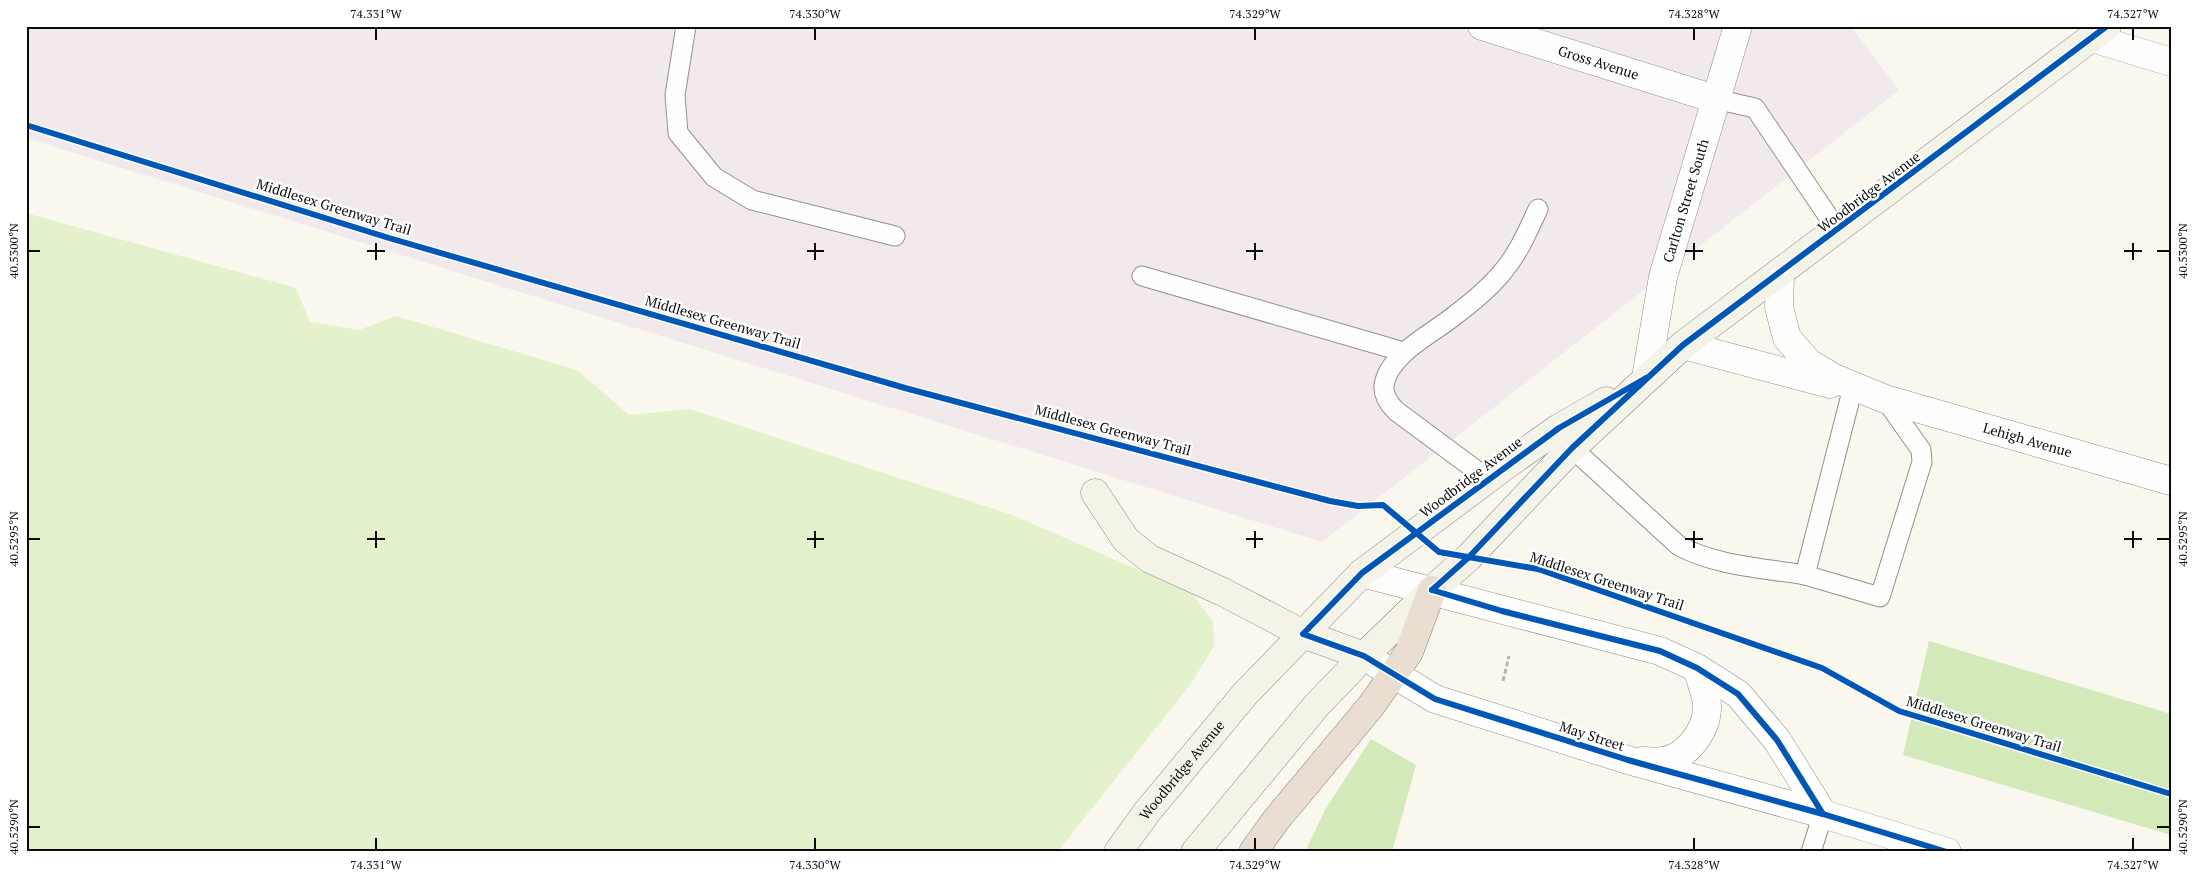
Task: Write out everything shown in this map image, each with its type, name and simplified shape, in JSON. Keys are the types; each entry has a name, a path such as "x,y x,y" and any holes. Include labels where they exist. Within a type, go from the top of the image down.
{"highway":[{"path":"1254,852 1276,820 1371,706 1409,652 1432,590"}],"main road":[{"name":"Woodbridge Avenue","path":"1195,852 1316,706 1364,656 1469,557 1572,448 1646,378 1683,345 1838,231 2100,32"},
{"name":"Woodbridge Avenue","path":"1118,852 1199,747 1245,694 1362,573 1559,428 1646,378"},
{"path":"1095,493 1126,540 1150,559 1223,592 1303,634 1364,656"}],"street":[{"name":"Gross Avenue","path":"1482,26 1715,99"},
{"name":"Carlton Street South","path":"1646,378 1663,277 1738,26"},
{"path":"2100,32 2171,62"},
{"name":"Lehigh Avenue","path":"1780,274 1779,307 1787,338 1809,363 1834,378 1884,399"},
{"name":"Lehigh Avenue","path":"1683,345 1884,399 2171,481"},
{"path":"1362,573 1660,651 1696,668 1738,694 1777,740 1823,814"},
{"name":"May Street","path":"1364,656 1435,699 1628,760 1823,814 1947,852"},
{"path":"1628,760 1663,762 1678,755 1696,739 1704,725 1708,708 1696,668"}],"lane":[{"path":"686,26 675,95 678,133 714,177 752,200 895,236"},
{"path":"1715,99 1755,108 1838,231"},
{"path":"1488,479 1396,412 1386,399 1384,384 1404,352 1453,317 1500,276 1520,248 1538,209"},
{"path":"1142,276 1404,352"},
{"path":"1805,575 1852,391"},
{"path":"1572,448 1679,546 1695,555 1805,575 1880,597 1922,462 1921,450 1884,399"},
{"path":"1811,852 1823,814"}],"path":[{"path":"1503,681 1508,656"}],"shaded area":[{"path":"26,26 1851,26 1899,90 1322,542 26,138"}],"green space":[{"path":"26,213 296,288 310,322 359,330 396,316 577,370 629,415 689,409 1012,515 1192,593 1213,622 1214,646 1191,684 1057,852 26,852"},
{"path":"1929,641 2171,714 2171,835 1903,755"},
{"path":"1371,739 1416,765 1392,852 1305,852 1325,810"}],"cycle path":[{"path":"1432,590 1469,557 1572,448 1683,345 2107,26"},
{"name":"Middlesex Greenway Trail","path":"26,125 389,238 905,388 1330,501 1358,506 1383,505 1439,552 1538,569 1822,668 1899,711 2171,794"},
{"path":"1646,378 1559,428 1362,573 1303,634 1364,656 1435,699 1628,760 1823,814 1947,852"},
{"path":"1432,590 1502,611 1660,651 1697,668 1738,694 1777,740 1823,814"}]}
